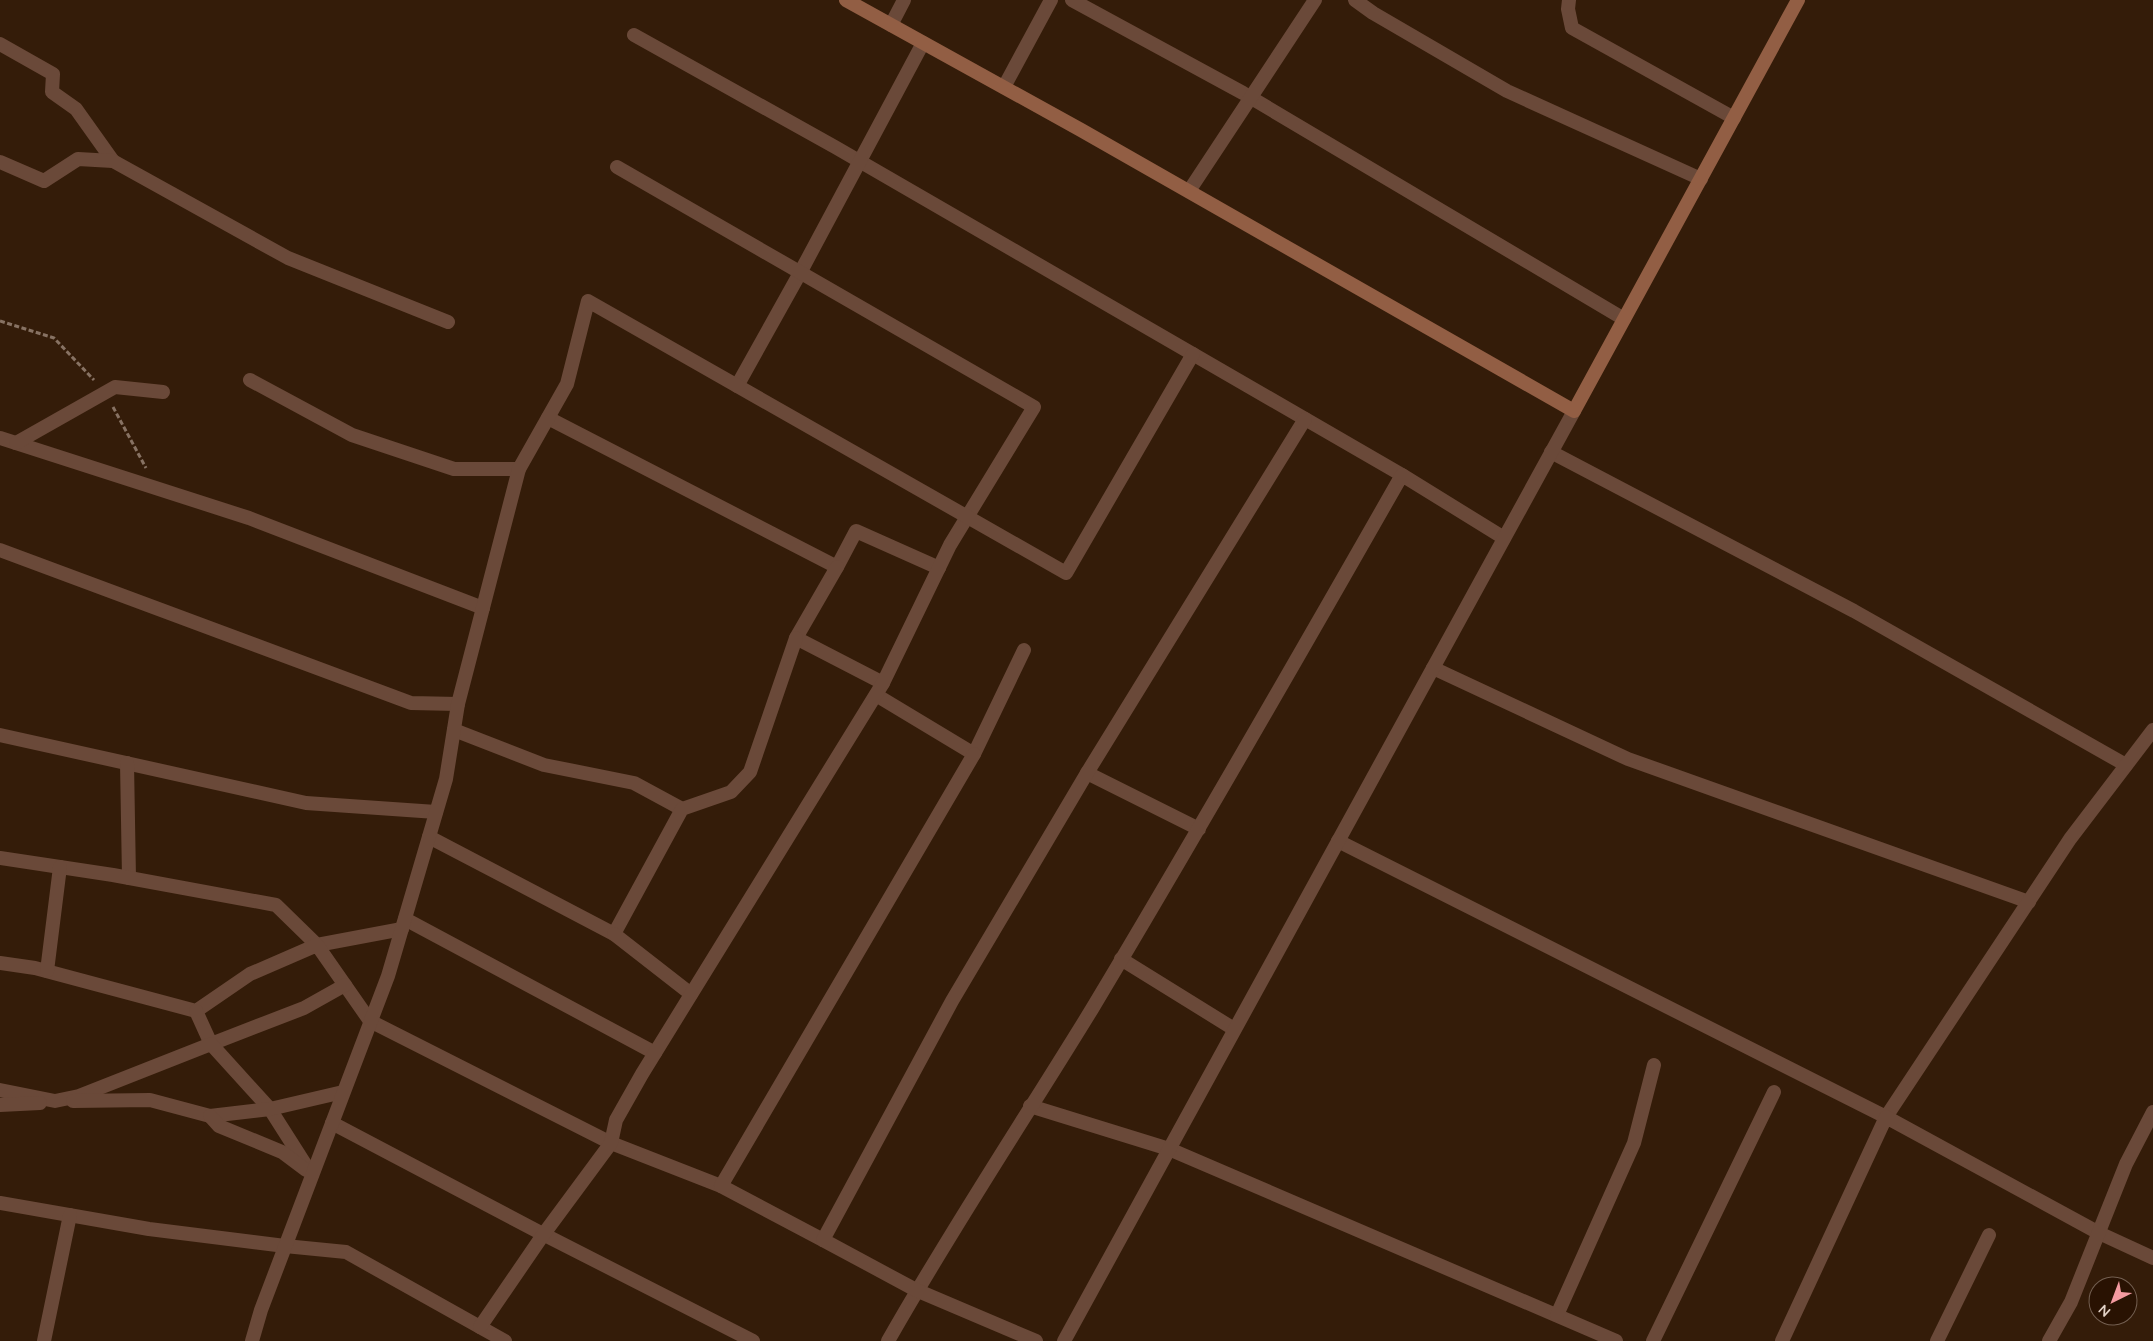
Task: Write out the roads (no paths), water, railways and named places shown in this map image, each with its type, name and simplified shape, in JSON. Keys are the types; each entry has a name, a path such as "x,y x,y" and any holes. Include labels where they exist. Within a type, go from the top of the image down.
{"main road":[{"path":"846,0 1189,191 1574,411 1798,0"}],"street":[{"path":"891,25 904,0"},
{"path":"1004,87 1051,0"},
{"path":"1072,0 1249,97 1624,319"},
{"path":"1189,191 1249,97 1315,0"},
{"path":"1355,0 1373,13 1507,91 1701,179"},
{"path":"1569,0 1568,9 1572,28 1734,118"},
{"path":"634,36 860,161 1402,475 1504,538"},
{"path":"737,386 800,273 923,43"},
{"path":"0,44 53,74 52,92 76,109 113,161 288,258 448,322"},
{"path":"0,162 44,181 78,159 113,161"},
{"path":"480,1327 543,1235 611,1143 616,1120 691,994 880,689 939,568 1034,407 617,168"},
{"path":"252,1341 261,1310 388,976 446,779 458,704 518,470 567,384 588,301 1066,573 1193,354"},
{"path":"250,380 352,435 454,469 518,470"},
{"path":"16,443 115,387 163,392"},
{"path":"1064,1341 1574,411"},
{"path":"548,418 837,567"},
{"path":"823,1240 952,1001 1087,773 1305,419"},
{"path":"0,438 249,518 483,608"},
{"path":"1551,452 1854,612 2126,765"},
{"path":"888,1341 916,1290 1122,959 1199,829 1402,475"},
{"path":"614,934 682,808 732,792 750,772 796,638 856,531 939,568"},
{"path":"0,550 410,703 458,704"},
{"path":"796,638 880,689 974,754"},
{"path":"721,1186 974,754 1024,650"},
{"path":"1433,668 1628,759 2029,902"},
{"path":"454,730 544,765 634,783 682,808"},
{"path":"1782,1341 1886,1117 2070,839 2153,730"},
{"path":"0,735 306,803 436,812"},
{"path":"127,763 129,878"},
{"path":"1087,773 1199,829"},
{"path":"429,837 614,934 691,994"},
{"path":"1338,841 1886,1117 2099,1233 2153,1258"},
{"path":"0,858 129,878 276,905 317,945 370,1021 611,1143 721,1186 916,1290 1036,1341"},
{"path":"47,972 60,867"},
{"path":"0,963 47,972 196,1011 250,974 317,945 403,924 655,1053"},
{"path":"1122,959 1234,1029"},
{"path":"0,1090 55,1102 79,1096 304,1008 346,985"},
{"path":"196,1011 211,1044 270,1109 312,1175"},
{"path":"1557,1316 1634,1143 1654,1065"},
{"path":"0,1106 55,1102 150,1100 210,1116 270,1109 344,1092"},
{"path":"1653,1341 1774,1092"},
{"path":"1030,1106 1169,1148 1557,1316 1596,1337 1616,1341"},
{"path":"2049,1341 2071,1302 2126,1164 2153,1112"},
{"path":"210,1116 219,1126 282,1152 312,1175"},
{"path":"332,1123 543,1235 753,1341"},
{"path":"0,1203 148,1229 346,1252 505,1341"},
{"path":"44,1341 70,1215"},
{"path":"1937,1341 1989,1235"}]}
